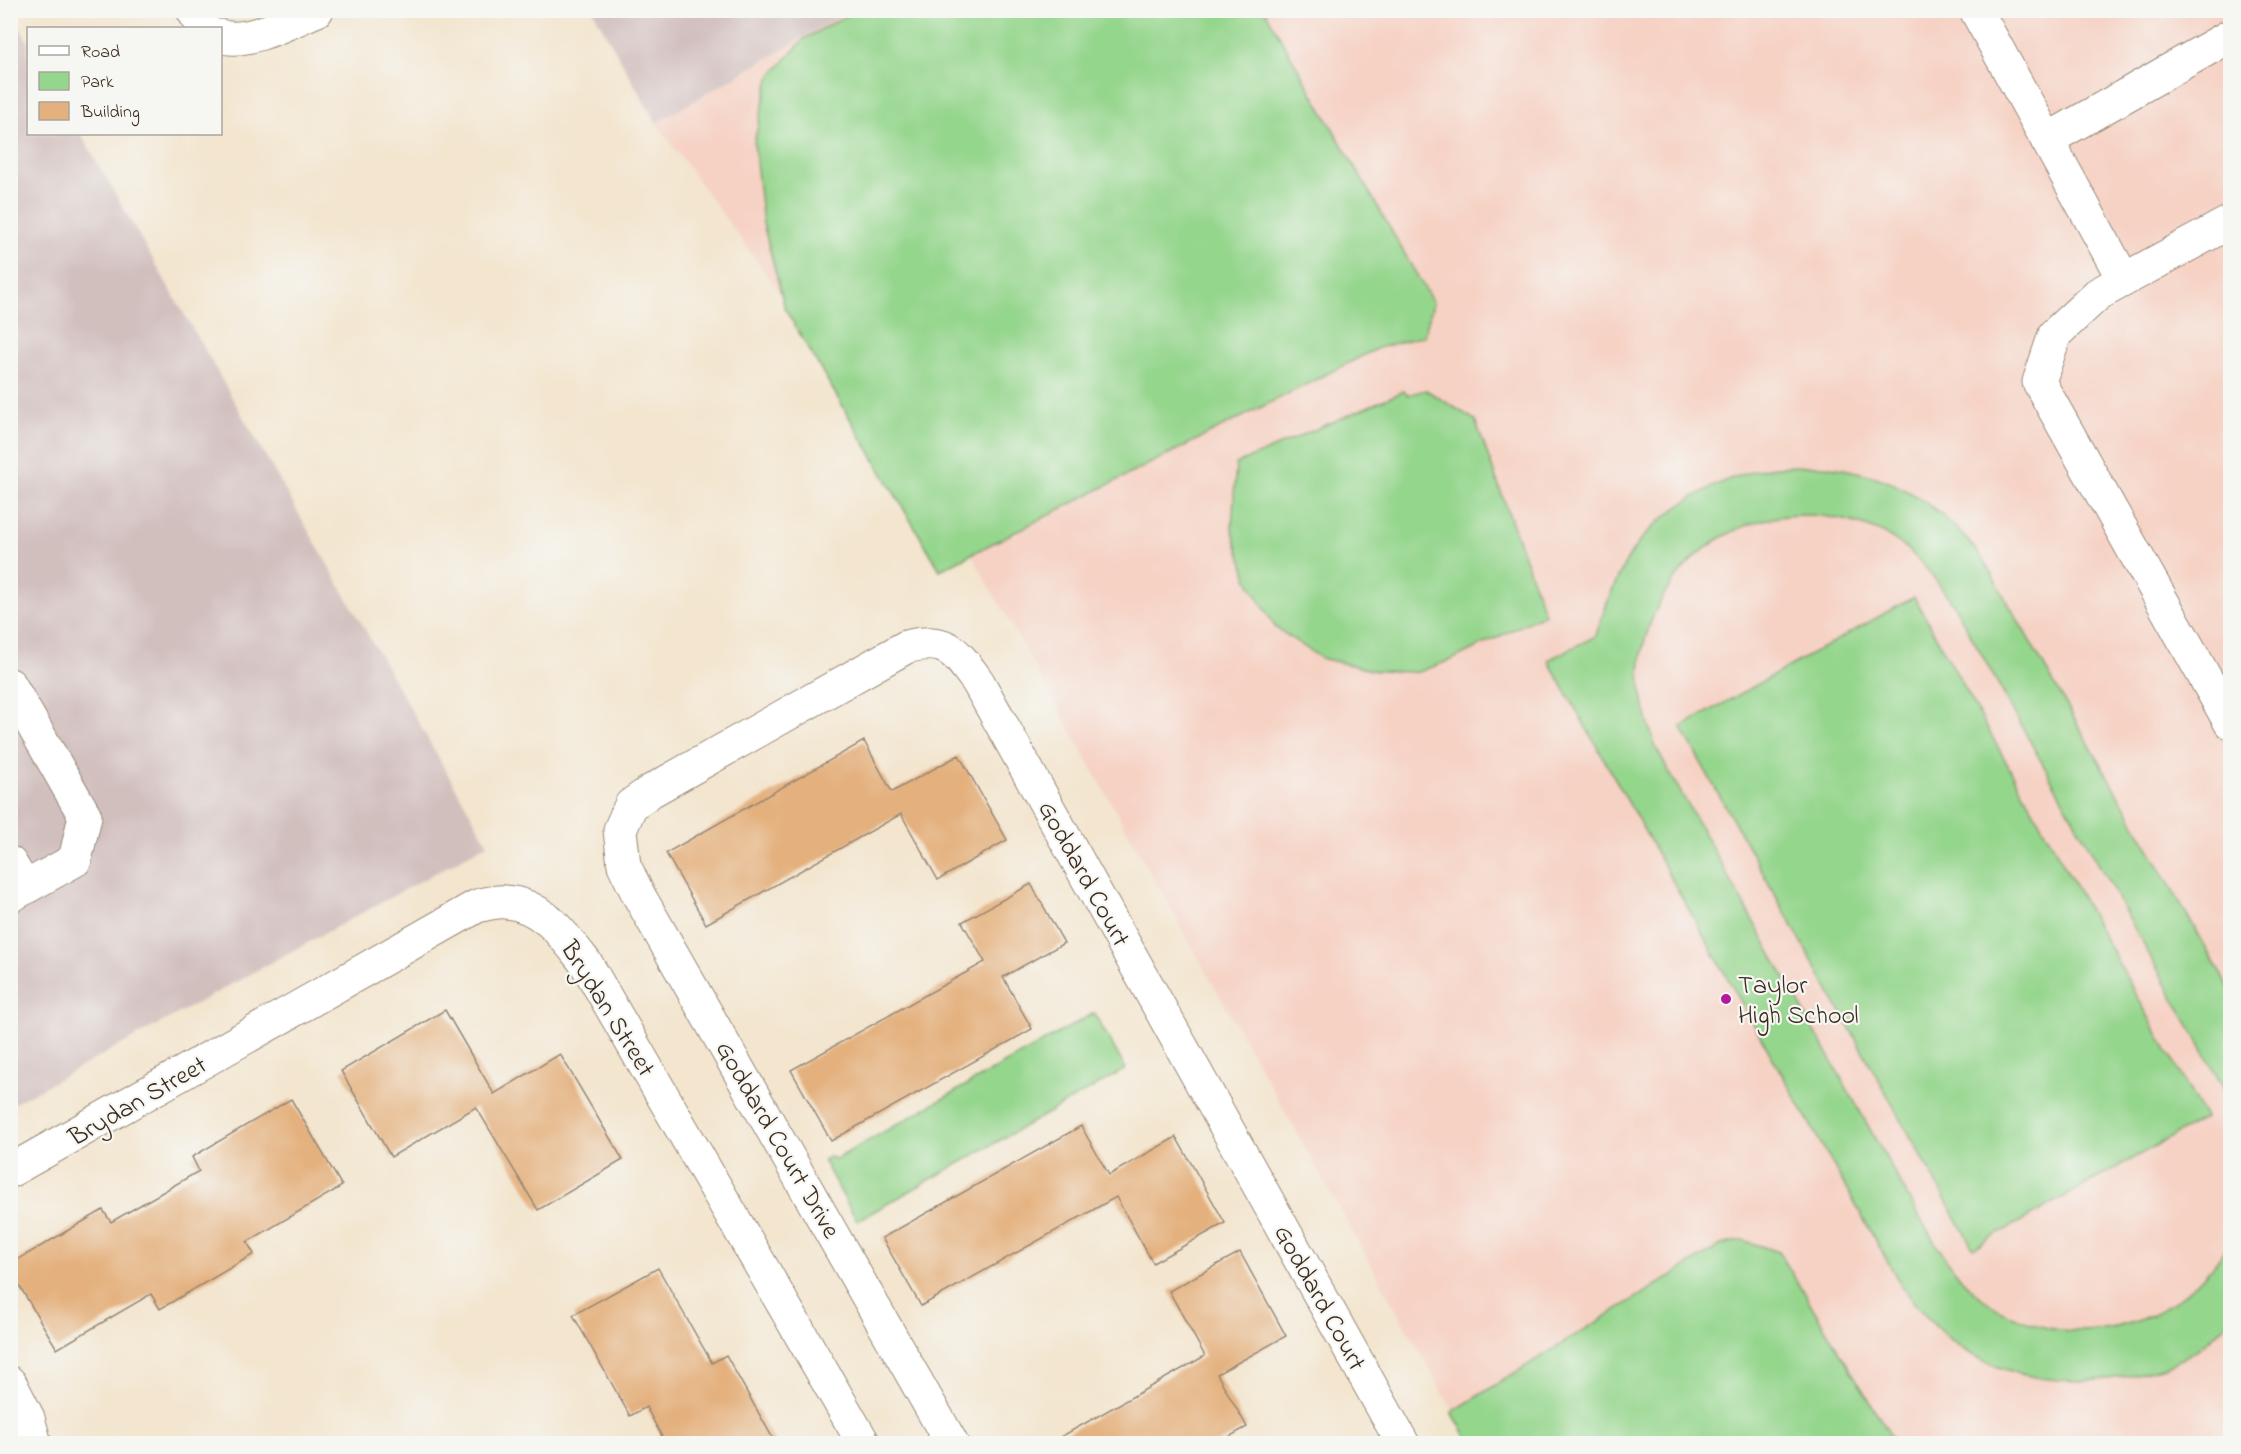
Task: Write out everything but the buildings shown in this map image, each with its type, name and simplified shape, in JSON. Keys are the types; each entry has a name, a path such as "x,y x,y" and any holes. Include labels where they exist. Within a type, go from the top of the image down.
{"street":[{"path":"193,10 203,27"},
{"path":"222,37 256,36 317,10"},
{"path":"1976,10 2124,280"},
{"path":"2047,140 2230,36"},
{"path":"2230,222 2098,294 2055,334 2039,382 2230,723"},
{"name":"Goddard Court","path":"620,830 631,805 651,791 906,647 922,643 939,643 950,648 960,657 978,682 1397,1441"},
{"path":"10,685 86,816 75,860 15,882"},
{"name":"Goddard Court Drive","path":"620,830 624,865 638,894 952,1443"},
{"name":"Brydan Street","path":"10,1172 477,906 504,901 525,906 557,926 587,964 864,1443"},
{"path":"10,1383 28,1418 35,1443"}],"shaded area":[{"path":"10,11 27,40 27,135 82,135 488,844 11,1105"},
{"path":"593,11 849,11 656,123"},
{"name":"Taylor High School","path":"849,11 2230,11 2230,1443 1471,1443 972,555 656,123"}],"green space":[{"path":"856,10 1265,11 1433,303 1424,336 1378,348 940,570 785,309 763,223 754,143 769,78 804,39"},
{"path":"1426,390 1475,420 1545,614 1453,659 1419,672 1376,671 1321,658 1275,627 1248,580 1232,529 1236,464 1404,391 1407,395"},
{"path":"1783,466 1824,466 1883,479 1915,495 1957,529 1981,556 2230,990 2230,1099 1955,607 1921,563 1889,536 1840,519 1807,515 1776,518 1746,526 1718,539 1694,558 1674,581 1657,608 1642,653 1640,667 1642,695 1657,750 1921,1220 1949,1262 1973,1291 2009,1315 2037,1325 2066,1330 2096,1330 2125,1325 2152,1314 2178,1299 2213,1265 2230,1238 2230,1321 2200,1346 2164,1367 2100,1380 2053,1380 2030,1376 1987,1362 1967,1351 1939,1330 1923,1314 1902,1287 1548,660 1596,636 1620,572 1632,552 1658,523 1675,510 1712,487 1750,472"},
{"path":"1914,597 2205,1118 1973,1248 1681,727"},
{"path":"1094,1013 1126,1069 857,1221 823,1160 829,1157 836,1159"},
{"path":"1742,1240 1779,1252 1895,1443 1470,1443 1452,1412 1721,1245"}],"place":[{"name":"Taylor High School","path":"1726,999"}]}
